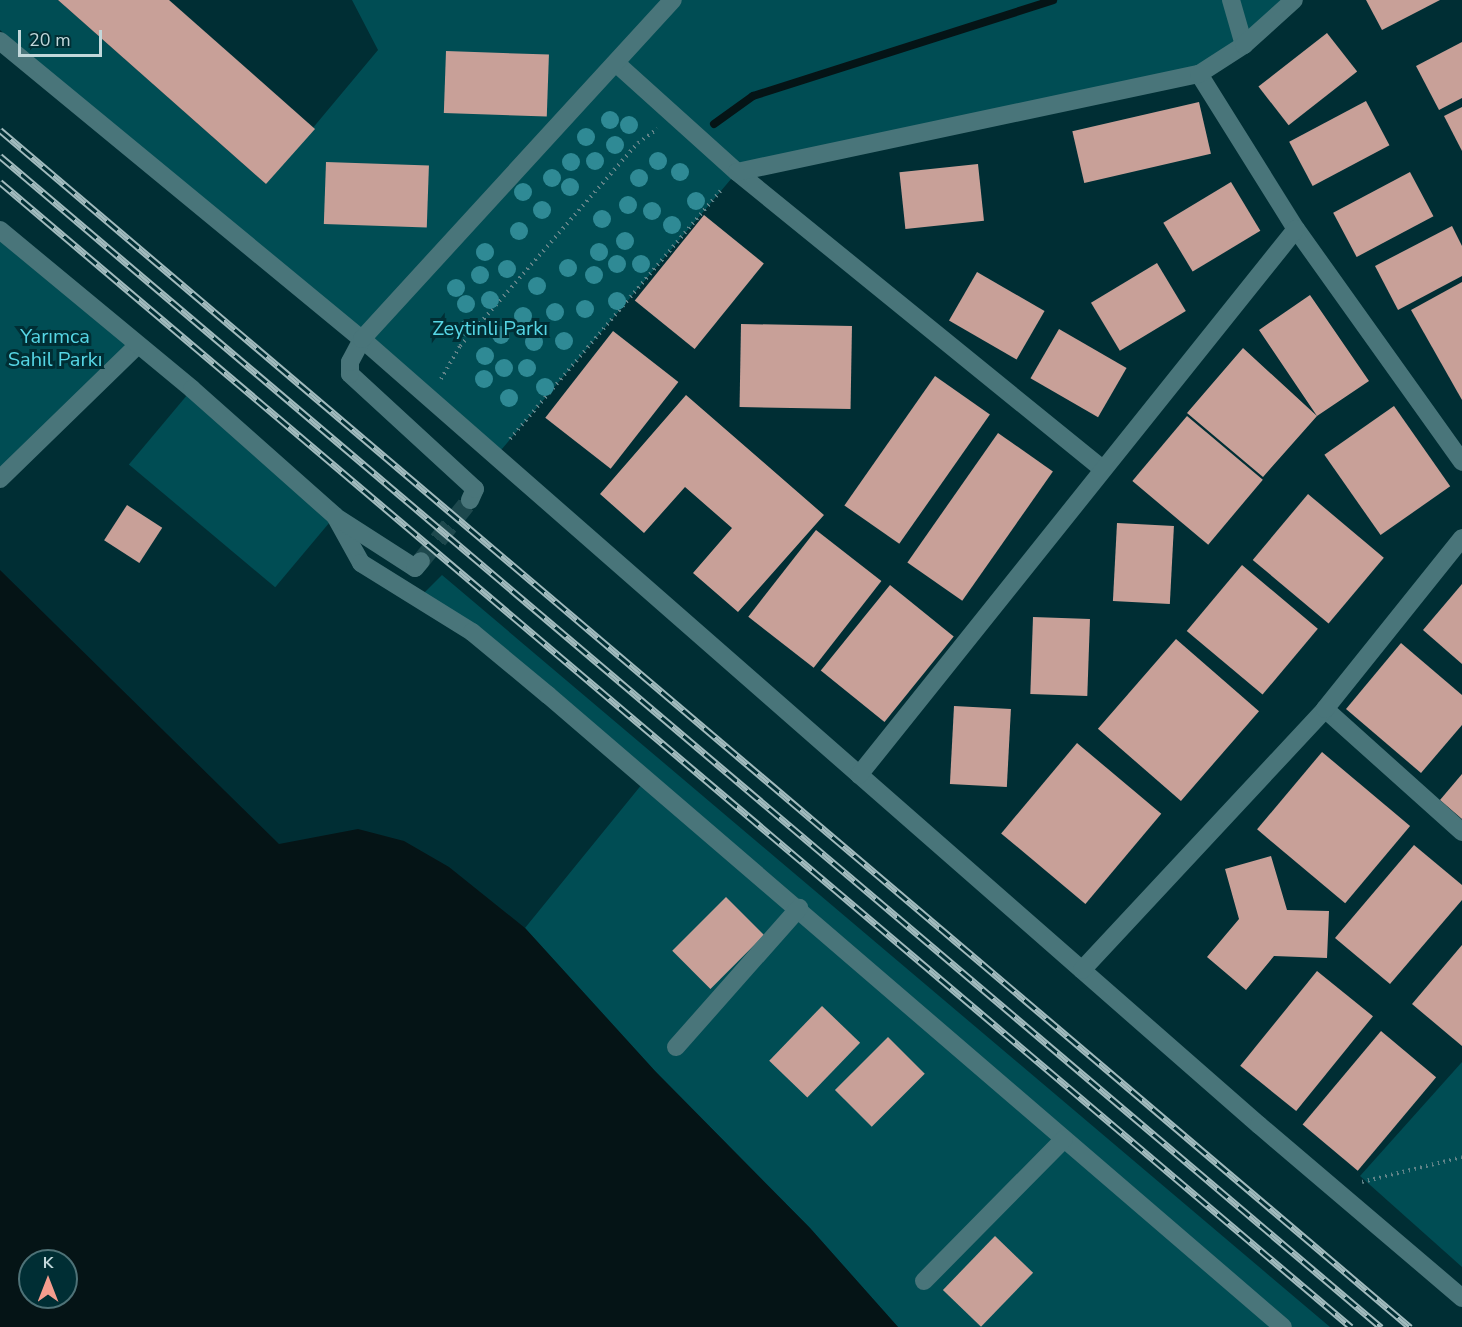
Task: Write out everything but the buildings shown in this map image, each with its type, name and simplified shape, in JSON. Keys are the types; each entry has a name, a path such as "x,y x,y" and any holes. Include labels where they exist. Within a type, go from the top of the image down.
{"street":[{"path":"470,500 475,489 350,374 350,362 362,339 617,64 673,0"},
{"path":"1232,0 1244,45"},
{"path":"737,172 1199,74 1244,45 1294,0"},
{"path":"0,41 362,339 1082,970 1462,1298"},
{"path":"617,64 737,172 1101,468"},
{"path":"1199,74 1296,229 1462,462"},
{"path":"860,775 1101,468 1296,229"},
{"path":"0,230 137,346 192,389 334,516 415,568 421,561"},
{"path":"0,479 137,346"},
{"path":"334,516 361,563 472,632 799,908 1283,1327"},
{"path":"1082,970 1325,709 1462,538"},
{"path":"1325,709 1462,832"},
{"path":"676,1047 799,908"},
{"path":"924,1281 1064,1139"}],"path":[{"path":"430,398 460,346 638,143 675,116"},
{"path":"496,456 737,172"},
{"path":"1335,1190 1405,1168 1462,1156"}],"green space":[{"name":"Zeytinli Parkı","path":"0,0 58,0 266,184 378,50 352,0 1294,0 1199,74 737,172 496,456 0,30"},
{"name":"Yarımca Sahil Parkı","path":"0,230 137,346 0,479"},
{"path":"188,394 334,517 275,587 129,464"},
{"path":"442,575 1330,1327 898,1327 810,1228 655,1071 525,928 647,778 419,598"},
{"path":"1462,1062 1462,1267 1360,1176"}],"shaded area":[{"path":"0,570 279,844 358,829 404,841 449,867 525,928 655,1071 810,1228 898,1327 0,1327"}],"waterway":[{"path":"714,124 753,96 1053,0"}],"tunnel":[{"path":"421,561 470,500"}],"railway":[{"path":"0,130 1410,1327"},
{"path":"0,156 1381,1327"},
{"path":"0,182 1351,1327"}]}
